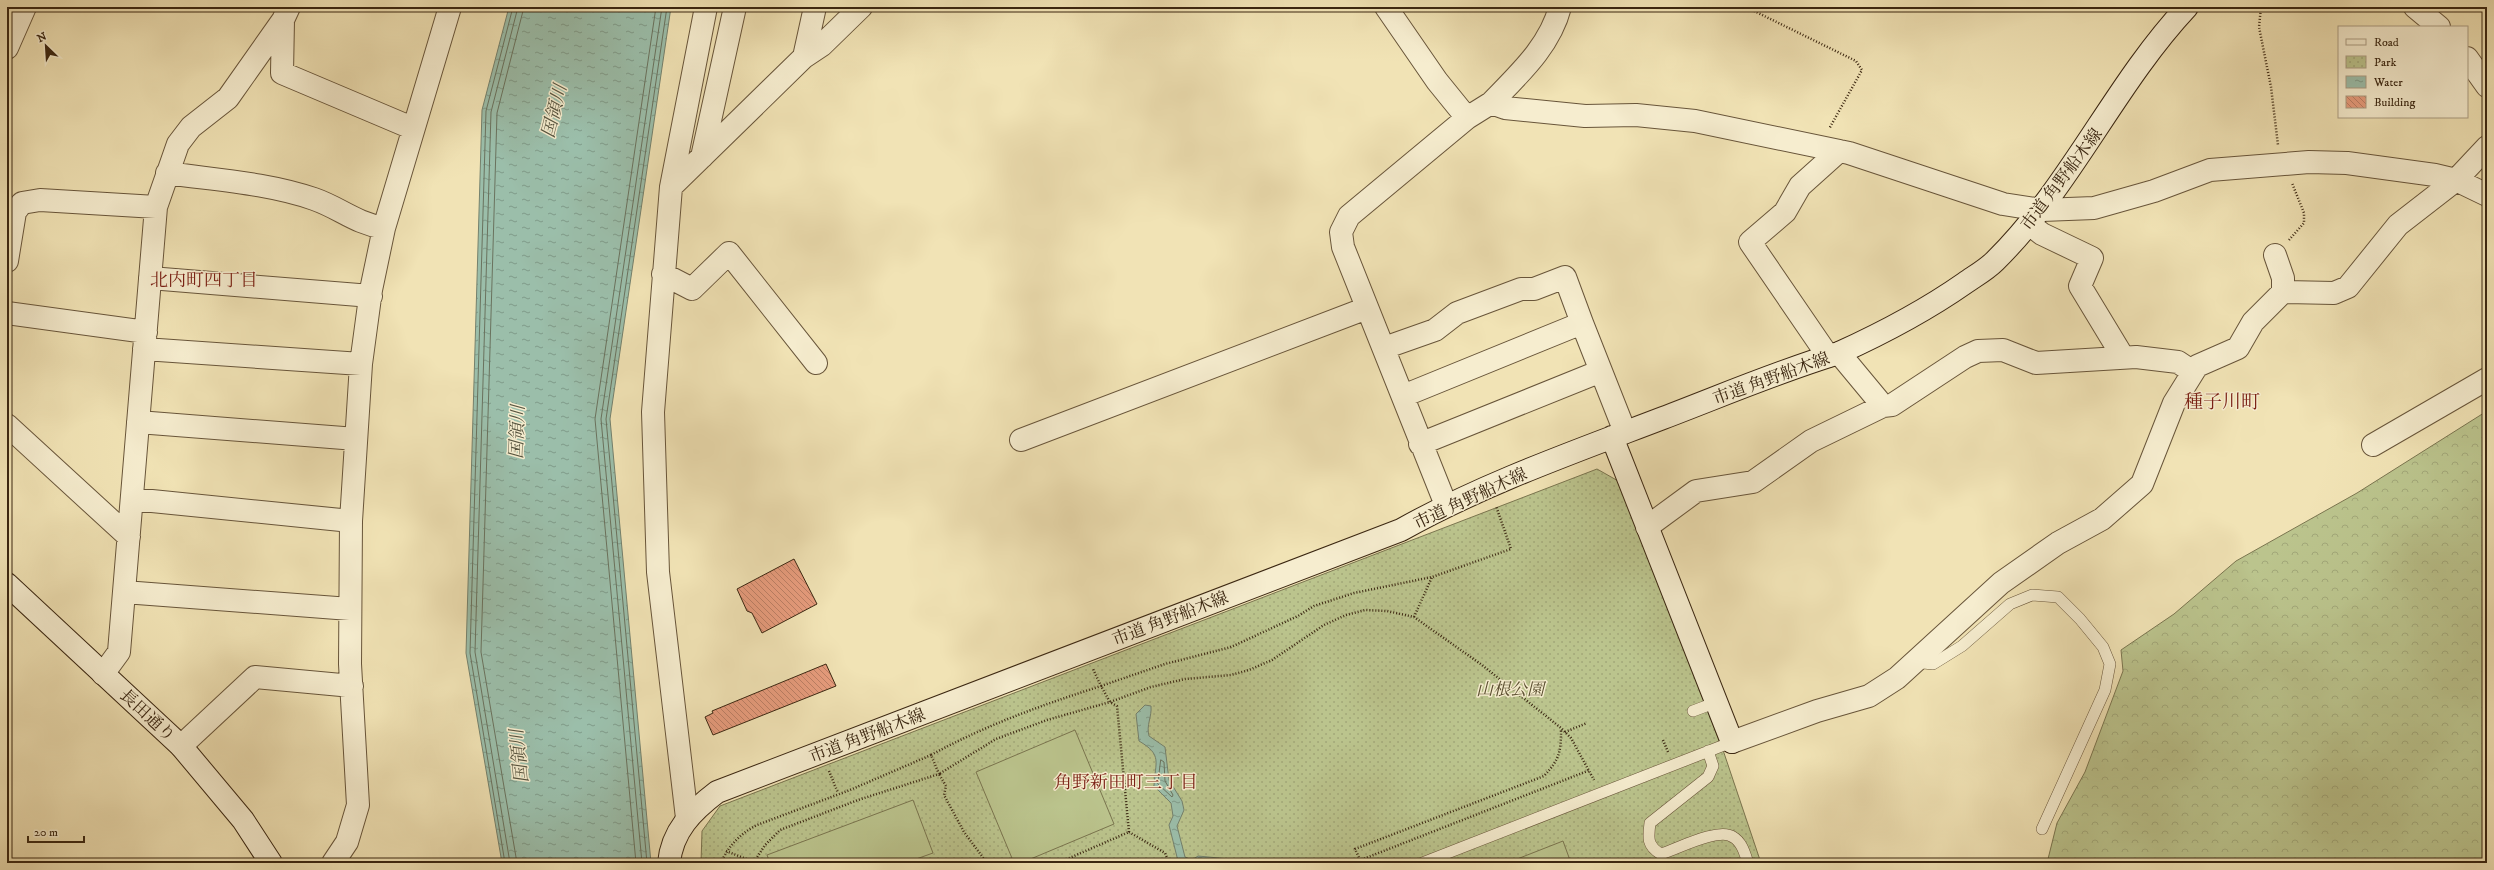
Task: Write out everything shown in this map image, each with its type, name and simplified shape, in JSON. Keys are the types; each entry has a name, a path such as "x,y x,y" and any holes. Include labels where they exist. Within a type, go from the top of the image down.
{"street":[{"path":"7,48 25,7"},
{"path":"333,863 347,842 358,804 350,609 351,521 361,364 371,296 384,228 412,128 450,7"},
{"path":"687,818 658,572 653,412 671,187 706,7"},
{"path":"702,156 735,7"},
{"path":"804,57 815,7"},
{"path":"671,187 804,57 822,45 861,7"},
{"path":"1386,7 1437,81 1467,118"},
{"path":"1446,505 1420,444 1403,396 1343,247 1341,232 1349,216 1467,118 1492,103 1537,54 1555,24 1560,7"},
{"name":"市道 角野船木線","path":"669,863 670,850 687,818 717,792 1401,530 1446,505 1489,487 1618,435 1833,354 1874,337 1933,305 1994,263 2035,217 2162,34 2187,7"},
{"path":"2415,7 2438,26"},
{"path":"286,13 282,72 412,128"},
{"path":"103,674 119,652 156,207 178,144 191,127 228,98 286,13"},
{"path":"2468,59 2487,86"},
{"path":"1492,103 1505,108 1585,116 1636,115 1696,121 1829,149 1902,169 2003,204 2035,217 2094,208 2154,191 2210,170 2283,163 2347,163 2456,180 2487,195"},
{"path":"2283,292 2334,293 2348,287 2398,224 2456,180 2487,147"},
{"path":"1829,149 1800,186 1785,212 1750,242 1833,354 1883,406"},
{"path":"167,173 286,191 316,199 365,225 384,228"},
{"path":"7,261 15,212 14,198 156,207"},
{"path":"2035,217 2042,234 2092,258 2080,286 2123,357"},
{"path":"663,274 692,289 729,253 816,363"},
{"path":"1384,348 1435,330 1456,313 1521,289 1534,289 1565,277 1600,371 1618,435 1647,526 1732,742 1817,711 1869,696 1897,678 2001,583 2058,543 2102,519 2142,484 2174,403 2197,366 2238,348 2253,322 2283,292 2283,278 2275,255"},
{"path":"150,278 371,296"},
{"path":"1021,440 1367,308"},
{"path":"7,313 145,340 361,364"},
{"path":"1403,396 1582,323"},
{"path":"1647,526 1696,491 1753,482 1811,441 1883,406 1892,405 1965,357 1978,351 2003,350 2036,363 2123,357 2178,362 2193,372"},
{"path":"1420,444 1600,371"},
{"path":"2373,445 2487,379"},
{"path":"138,422 356,439"},
{"path":"7,425 129,537"},
{"path":"132,499 351,521"},
{"name":"長田通り","path":"7,584 181,746 242,820 271,863"},
{"path":"124,592 350,609"},
{"path":"181,746 255,677 352,686"}],"lane":[{"path":"1914,662 1933,664 1962,646 2010,604 2032,595 2058,597 2080,619 2103,647 2110,664 2105,690 2042,829"},
{"path":"1693,711 1717,702"},
{"path":"1422,863 1732,742"},
{"path":"1708,751 1712,766 1708,777 1650,823 1647,839 1652,850 1660,854 1717,833 1733,836 1740,843 1748,863"}],"path":[{"path":"1746,7 1856,61 1862,70 1829,149"},
{"path":"2261,7 2259,27 2271,87 2278,155 2283,163 2304,213 2304,223 2275,255"},
{"path":"721,863 726,852 743,832 838,793 850,790 931,755 969,734 1016,714 1165,664 1231,647 1298,616 1314,606 1354,593 1432,577 1511,549 1489,487"},
{"path":"1414,617 1432,577"},
{"path":"726,852 754,863 764,845 780,830 858,800 939,774 996,739 1047,720 1110,702 1151,687 1185,679 1231,675 1249,670 1272,660 1324,625 1365,610 1387,611 1414,617 1482,665 1571,738 1590,770 1599,794"},
{"path":"1101,686 1110,702 1117,706 1129,832"},
{"path":"1565,732 1587,723"},
{"path":"1360,860 1355,849 1544,776 1556,763 1560,752 1560,728"},
{"path":"821,753 838,793"},
{"path":"931,755 946,786 944,795 964,832 987,863"},
{"path":"1353,863 1590,770"},
{"path":"1058,863 1129,832"},
{"path":"1129,832 1165,853 1169,863"}],"green space":[{"path":"2487,411 2487,863 2047,863 2057,823 2085,772 2123,671 2121,650 2174,614 2236,561 2357,493"},
{"name":"山根公園","path":"1597,469 1620,482 1724,753 1761,863 701,863 702,831 720,806"},
{"path":"1075,730 1114,824 1021,863 1014,863 976,772"},
{"path":"913,800 933,853 905,863 770,863 767,855"},
{"path":"1563,841 1571,863 1507,863"}],"water":[{"name":"国領川","path":"509,7 671,7 610,419 651,863 502,863 466,653 482,110"},
{"path":"1145,705 1151,706 1148,728 1149,736 1165,747 1169,780 1182,801 1184,810 1177,826 1185,857 1192,860 1198,856 1229,859 1239,863 1185,863 1178,861 1169,825 1173,816 1171,803 1154,786 1156,765 1155,755 1147,746 1139,741 1136,714"}],"building":[{"path":"794,559 817,604 762,633 752,613 747,611 737,589"},
{"path":"826,664 836,686 713,735 705,717 713,713 712,711"}],"district":[{"name":"北内町四丁目","path":"204,280"},
{"name":"種子川町","path":"2222,401"},
{"name":"角野新田町三丁目","path":"1126,782"}]}
